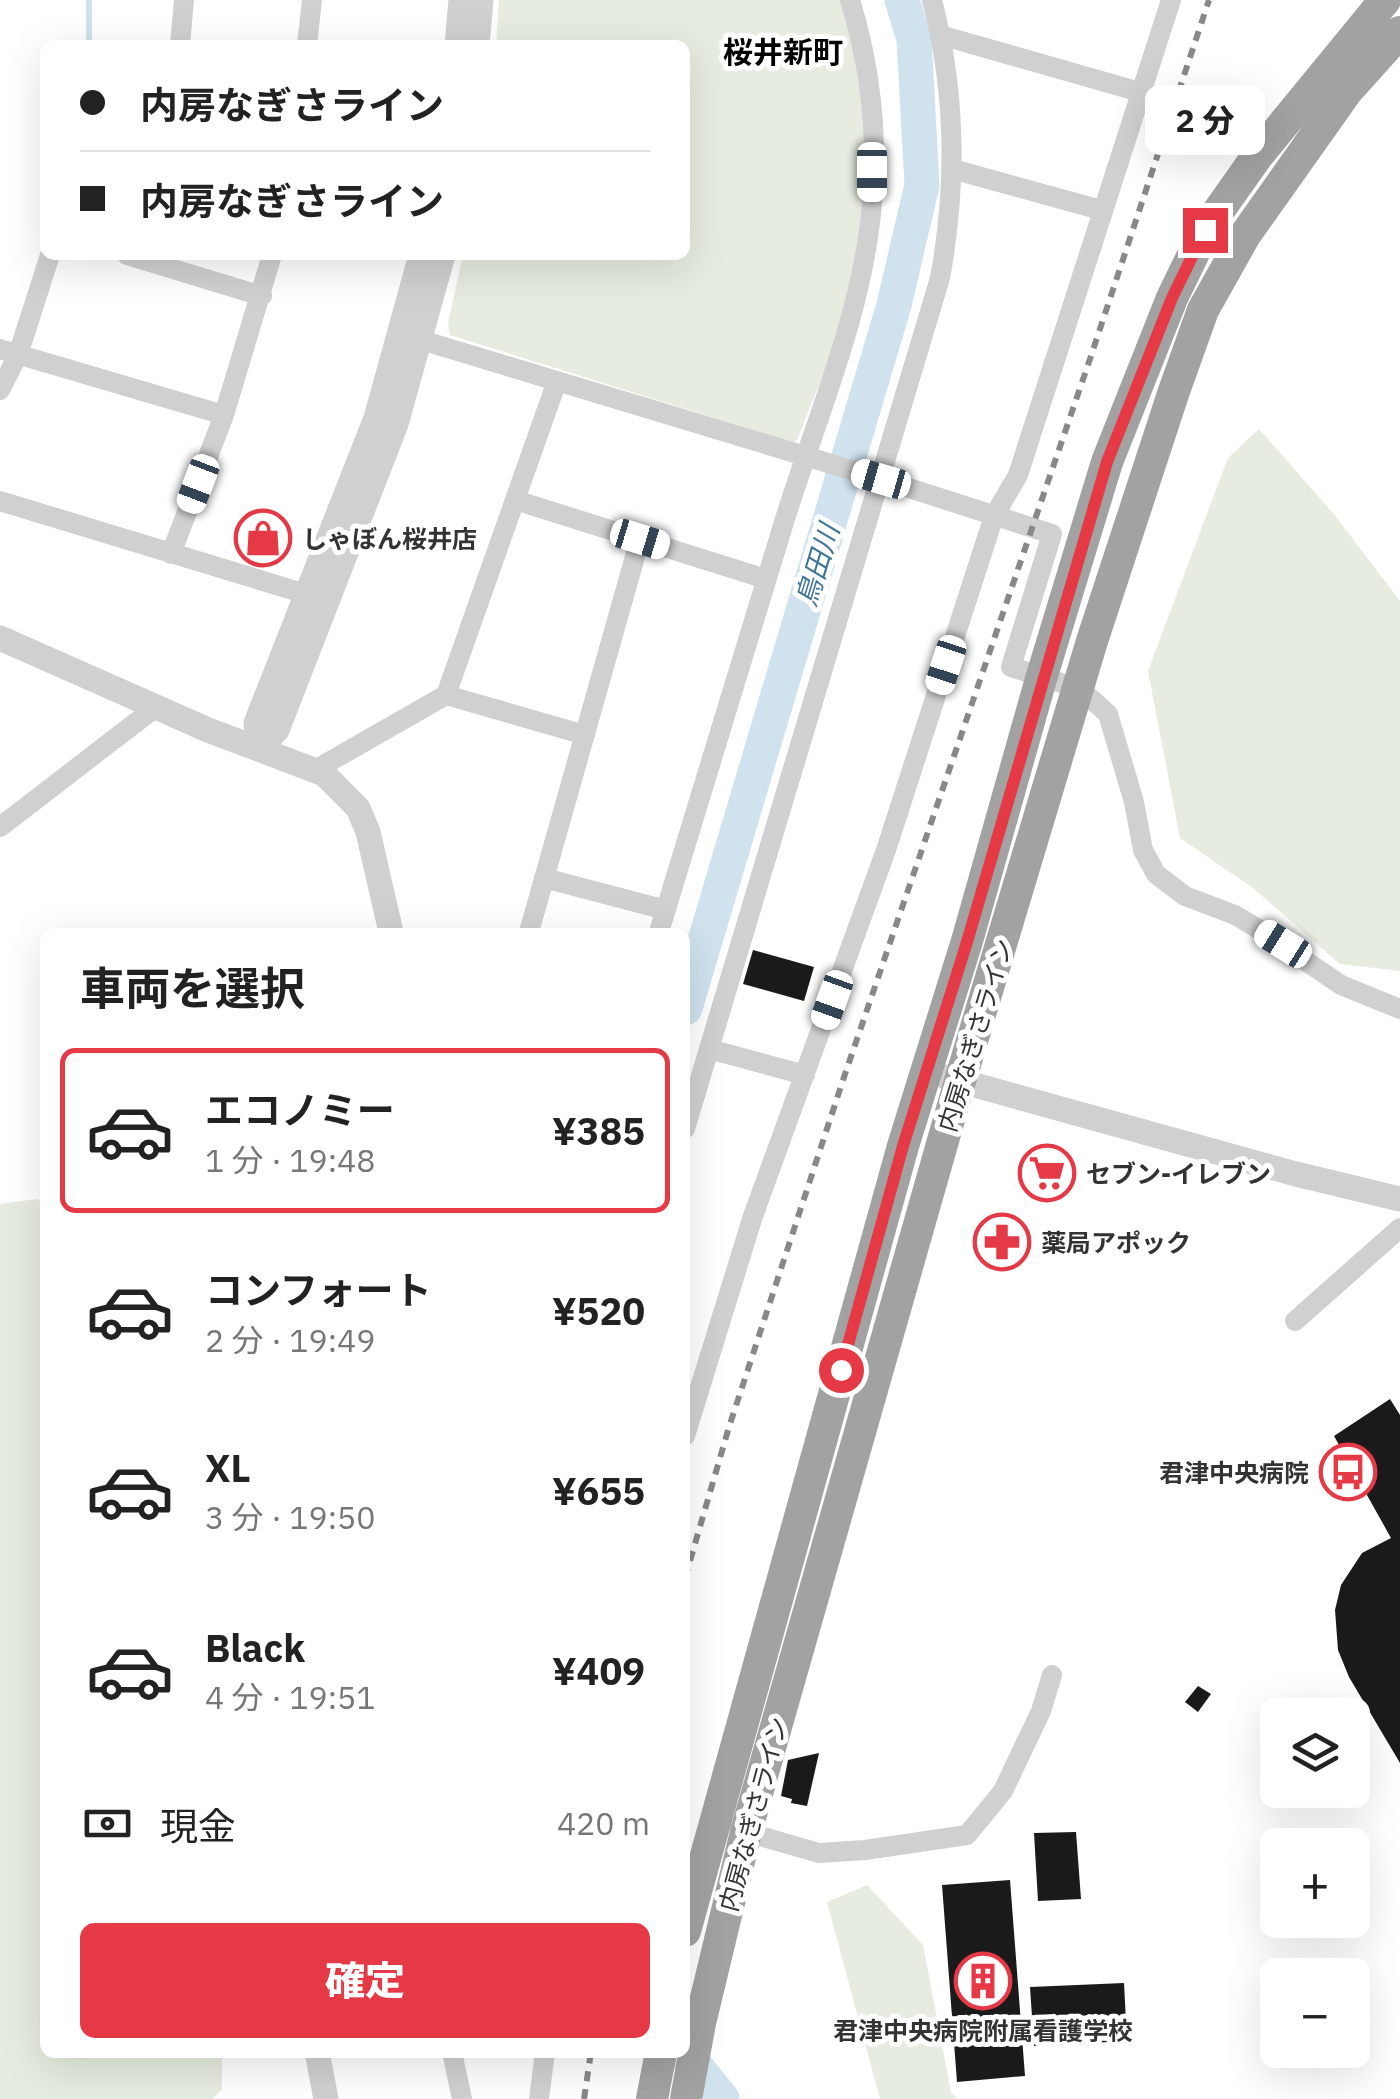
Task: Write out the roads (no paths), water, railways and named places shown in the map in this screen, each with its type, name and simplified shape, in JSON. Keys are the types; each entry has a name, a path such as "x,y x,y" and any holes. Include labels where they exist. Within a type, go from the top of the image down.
{"highway":[{"name":"内房なぎさライン","path":"690,1913 925,1071 967,942 1107,462 1172,298 1205,230 1258,155 1389,9"},
{"name":"内房なぎさライン","path":"687,2093 746,1832 960,1082 1147,470 1203,310 1246,235 1347,91 1389,9"}],"street":[{"path":"180,40 184,0"},
{"path":"308,40 312,0"},
{"path":"457,40 461,0"},
{"path":"478,40 481,0"},
{"path":"660,928 766,579 810,458 849,322 872,204 870,83 850,0"},
{"path":"690,1403 886,850 994,516 1018,476 1170,0"},
{"path":"690,1112 940,278 949,229 952,169 949,78 934,2"},
{"path":"940,34 1140,92"},
{"path":"952,169 1101,210"},
{"path":"0,390 9,352 48,260"},
{"path":"143,260 262,296"},
{"path":"171,554 224,415 271,260"},
{"path":"259,750 277,730 396,424 421,260"},
{"path":"259,750 256,723 441,260"},
{"path":"411,337 1052,534 1010,667 1080,688 1108,714 1134,802 1143,850 1156,874 1185,896 1248,922 1341,985 1400,1009"},
{"path":"9,352 224,415"},
{"path":"315,770 446,696 557,381"},
{"path":"516,500 766,579"},
{"path":"0,501 306,594"},
{"path":"530,928 640,539"},
{"path":"0,638 156,707 324,774 358,808 380,872 390,928"},
{"path":"446,696 585,735"},
{"path":"0,827 156,707"},
{"path":"544,878 666,910"},
{"path":"709,1049 805,1075"},
{"path":"925,1071 1292,1174 1400,1199"},
{"path":"1294,1321 1400,1228"},
{"path":"746,1832 819,1853 967,1834 1003,1791 1052,1676"},
{"path":"319,2058 326,2099"},
{"path":"453,2058 462,2099"},
{"path":"540,2099 544,2058"}],"waterway":[{"path":"89,0 89,40"},
{"name":"鳥田川","path":"690,991 894,305 922,185 914,39 902,0"},
{"name":"鳥田川","path":"689,2058 722,2099"}],"railway":[{"path":"690,1561 729,1427 844,1077 1209,0"},
{"path":"584,2099 590,2058"}],"place":[{"name":"しゃぼん桜井店","path":"263,538"},
{"name":"セブン-イレブン","path":"1047,1173"},
{"name":"薬局アポック","path":"1002,1242"},
{"name":"君津中央病院","path":"1348,1472"},
{"name":"君津中央病院附属看護学校","path":"983,1981"}],"district":[{"name":"桜井新町","path":"783,51"}]}
